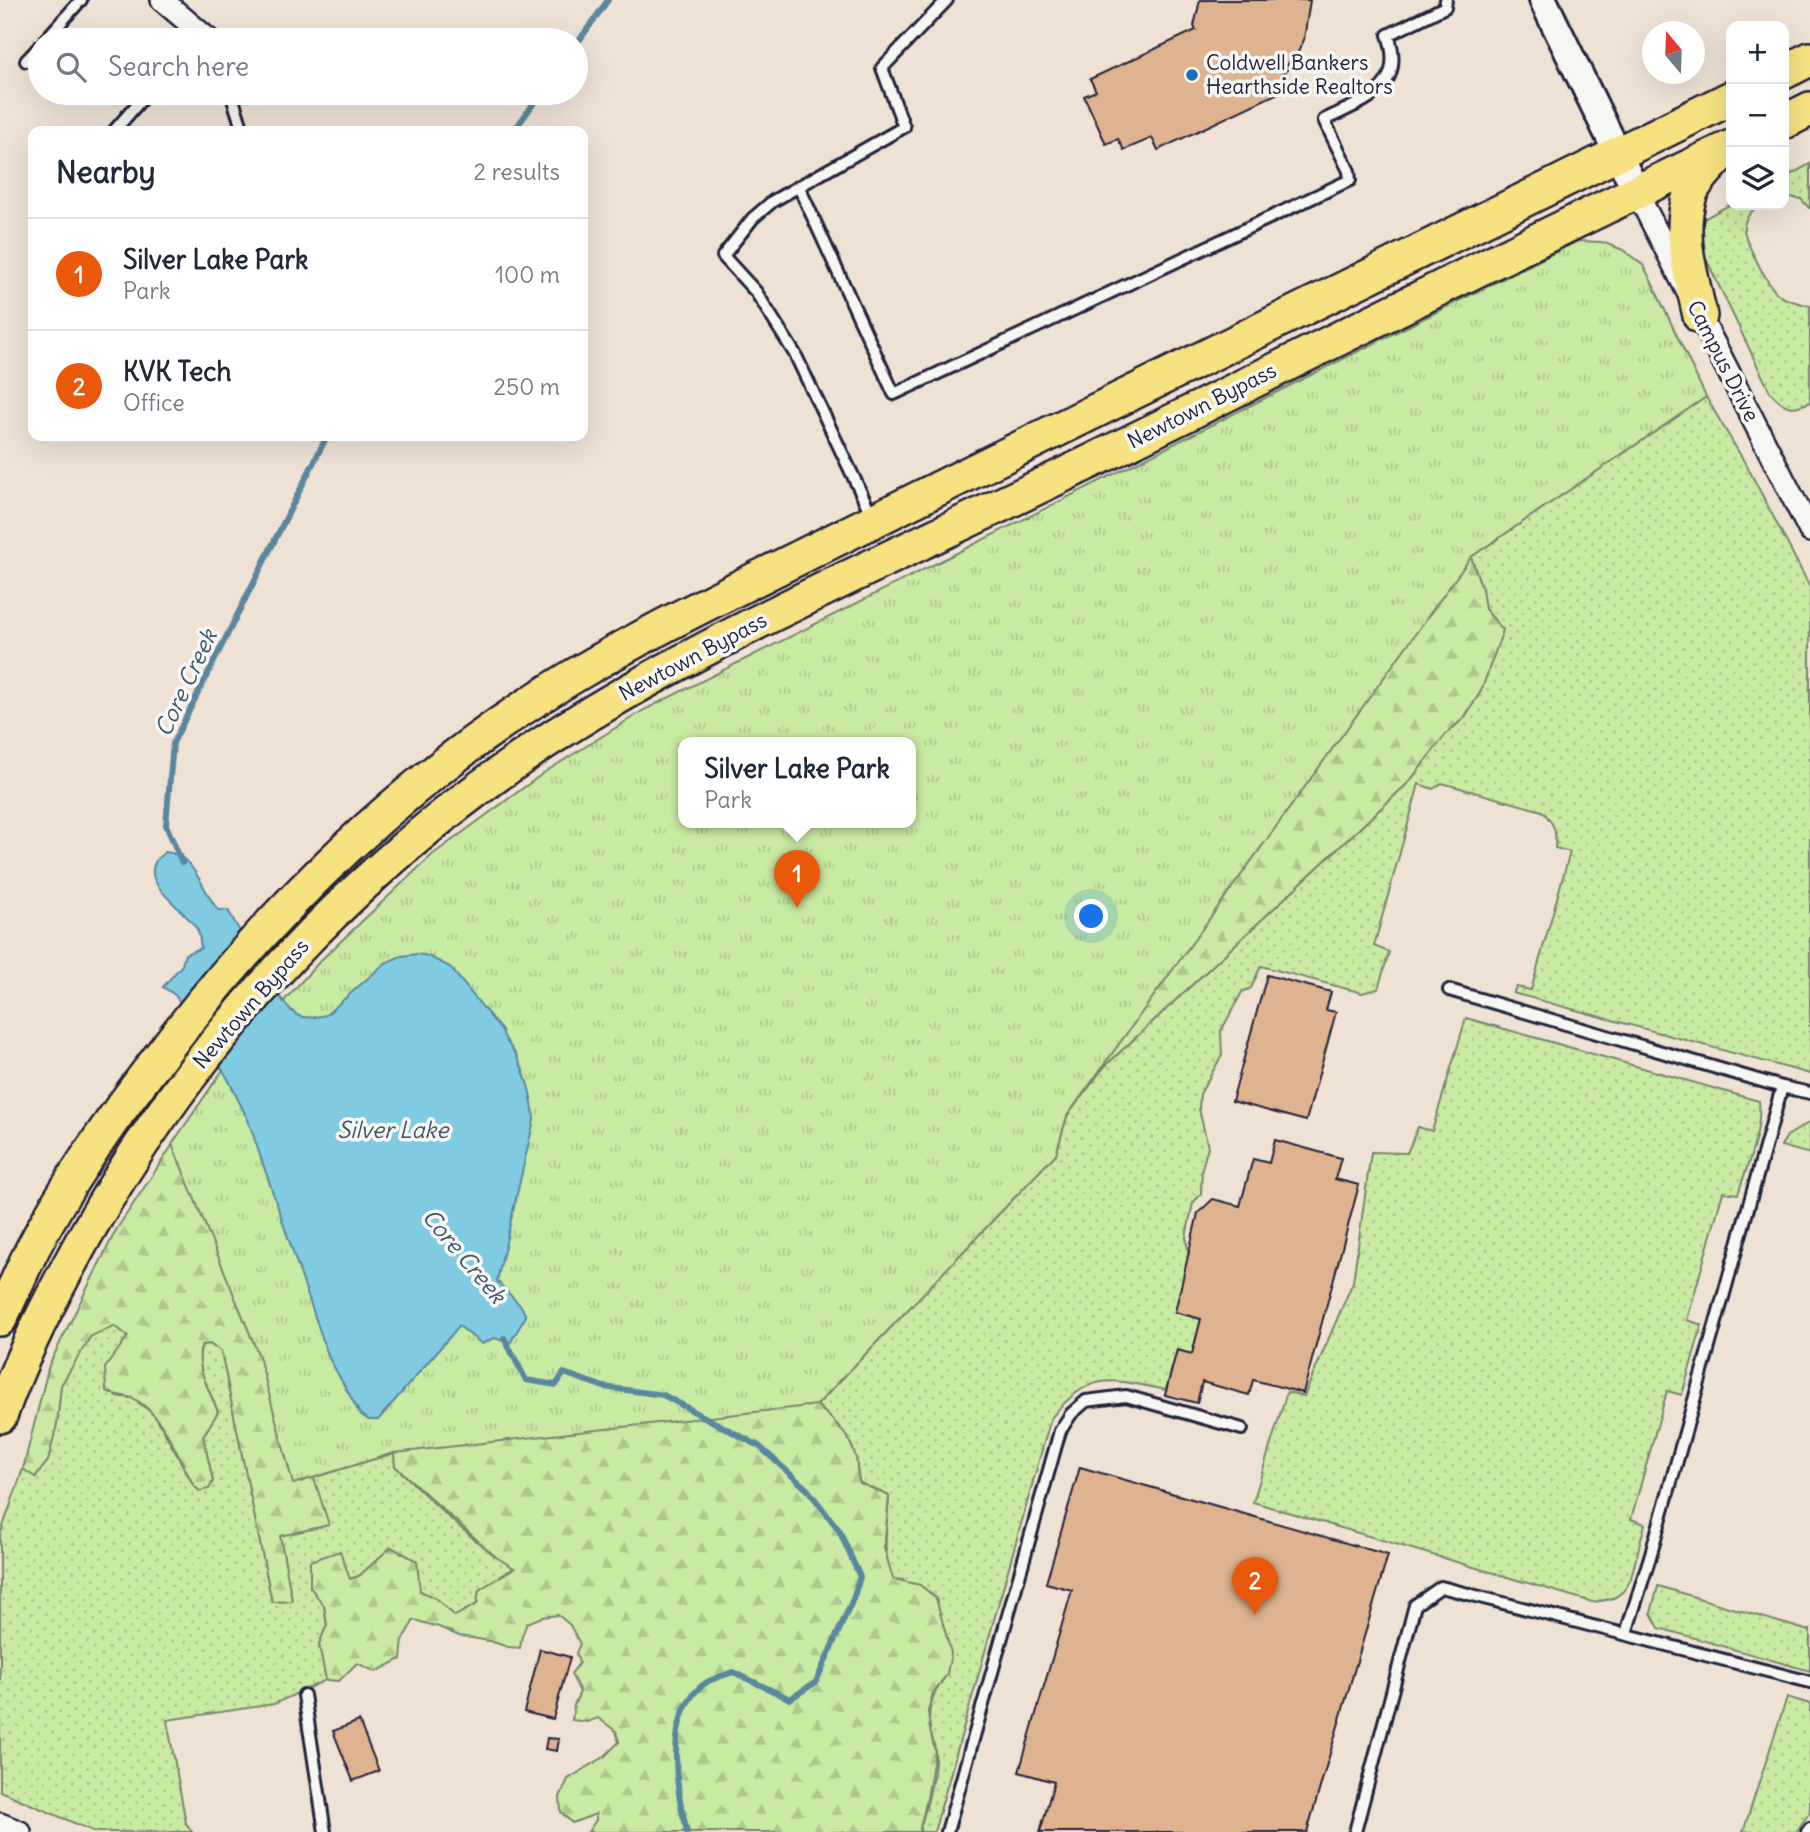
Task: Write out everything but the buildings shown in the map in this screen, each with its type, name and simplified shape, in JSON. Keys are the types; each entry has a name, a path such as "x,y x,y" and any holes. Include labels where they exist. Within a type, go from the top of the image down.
{"highway":[{"path":"1789,70 1810,59"},
{"name":"Newtown Bypass","path":"0,1319 34,1247 83,1166 122,1106 200,1003 284,907 403,797 538,699 650,633 874,520 1726,101"},
{"path":"1789,120 1810,109"},
{"name":"Newtown Bypass","path":"0,1416 12,1383 55,1289 118,1177 188,1077 299,947 329,917 416,837 484,784 604,705 792,604 1088,463 1636,191 1726,149"},
{"path":"1700,316 1685,246 1686,214 1691,193 1708,168 1726,151"}],"street":[{"path":"163,0 195,28"},
{"path":"1543,0 1636,191"},
{"name":"Campus Drive","path":"1636,191 1810,531"},
{"path":"0,1824 20,1832"}],"lane":[{"path":"56,28 81,0"},
{"path":"874,520 795,354 756,292 723,256 753,218 773,201 904,127 882,68 947,0"},
{"path":"799,187 894,394 1350,180 1349,171 1324,120 1377,94 1392,74 1394,53 1388,35 1445,7 1446,0"},
{"path":"118,126 137,105"},
{"path":"235,105 241,126"},
{"path":"1449,989 1810,1093"},
{"path":"1626,1633 1650,1557 1782,1087"},
{"path":"947,1832 1060,1431 1071,1414 1086,1401 1126,1396 1242,1429"},
{"path":"1355,1832 1415,1605 1441,1587 1810,1682"},
{"path":"304,1695 325,1832"}],"green space":[{"path":"1810,164 1810,208 1801,199 1789,197 1789,175"},
{"path":"1726,207 1726,210 1753,210 1747,217 1744,227 1757,263 1779,295 1810,306 1810,402 1788,406 1770,392 1697,240 1696,223"},
{"path":"1578,241 1602,242 1623,250 1644,266 1706,397 1471,557 1067,1116 1056,1154 817,1405 394,1453 293,1484 259,1356 172,1144 227,1064 320,961 432,855 545,772 644,710"},
{"path":"1706,397 1748,468 1810,587 1810,1074 1513,993 1516,987 1531,990 1570,852 1555,848 1554,828 1542,811 1442,783 1433,789 1419,784 1374,946 1389,952 1378,989 1362,993 1261,966 1251,988 1242,992 1221,1031 1222,1055 1200,1094 1199,1109 1208,1147 1202,1168 1201,1194 1193,1203 1186,1237 1189,1258 1175,1312 1201,1319 1192,1354 1177,1350 1166,1390 1116,1381 1102,1382 1078,1392 1051,1418 934,1832 919,1832 930,1792 935,1759 929,1722 930,1707 947,1674 903,1580 893,1579 889,1567 886,1538 889,1496 860,1483 856,1458 848,1439 840,1427 817,1405 1056,1154 1067,1116 1104,1067 1409,782 1446,734 1464,718 1481,691 1491,662 1482,589 1471,557"},
{"path":"1471,557 1482,589 1485,609 1503,630 1481,691 1464,718 1446,734 1409,782 1104,1067 1067,1116 1032,987"},
{"path":"1466,1018 1759,1101 1756,1137 1738,1194 1723,1192 1687,1320 1702,1325 1682,1395 1667,1391 1631,1519 1645,1524 1631,1578 1620,1594 1605,1600 1592,1602 1253,1502 1287,1392 1304,1396 1353,1282 1371,1152 1407,1153 1418,1127 1432,1131"},
{"path":"217,1078 280,1372 329,1525 280,1536 292,1601 272,1602 221,1351 210,1344 202,1345 200,1353 201,1370 218,1412 203,1436 213,1481 209,1489 200,1491 194,1486 161,1424 143,1404 106,1391 105,1368 128,1336 114,1326 91,1336 61,1385 57,1424 48,1461 35,1477 23,1469 49,1365 116,1230"},
{"path":"1810,1122 1810,1154 1781,1146 1787,1136"},
{"path":"114,1326 128,1336 119,1351 115,1396 132,1398 155,1415 194,1486 200,1491 213,1481 203,1436 218,1412 201,1370 200,1353 202,1345 209,1344 221,1350 272,1602 292,1601 280,1536 312,1478 394,1453 395,1466 423,1493 467,1533 514,1568 479,1590 477,1604 455,1617 435,1598 420,1591 391,1548 359,1576 350,1579 324,1606 327,1625 319,1644 326,1680 274,1704 167,1720 186,1823 192,1832 95,1832 0,1791 0,1535 23,1469 36,1477 57,1424 61,1385 91,1335"},
{"path":"822,1382 817,1405 840,1427 848,1439 856,1458 860,1483 889,1496 884,1548 893,1579 920,1585 936,1598 951,1653 947,1674 933,1693 928,1711 935,1751 919,1832 588,1832 596,1820 596,1814 572,1823 561,1812 560,1797 568,1779 604,1757 619,1742 616,1731 598,1718 587,1722 572,1720 574,1705 580,1692 571,1674 579,1663 576,1653 580,1644 570,1625 558,1615 527,1623 520,1648 459,1636 414,1620 403,1639 401,1659 376,1672 357,1663 339,1681 326,1680 319,1644 327,1625 324,1606 310,1587 310,1561 340,1551 350,1579 359,1576 391,1547 417,1561 420,1591 435,1598 455,1616 477,1604 479,1590 514,1568 496,1557 395,1466 394,1453"},
{"path":"1658,1586 1809,1631 1810,1629 1810,1671 1659,1628 1651,1613"},
{"path":"1787,1697 1810,1704 1810,1812 1796,1832 1743,1832"}],"water":[{"name":"Silver Lake","path":"165,852 183,859 196,874 218,910 228,910 271,984 299,1016 309,1018 326,1015 385,963 401,956 428,956 450,967 502,1031 523,1070 531,1095 534,1120 497,1281 521,1306 526,1316 510,1343 494,1338 482,1344 459,1326 378,1420 369,1420 360,1414 329,1358 248,1120 227,1077 175,995 163,987 182,965 185,954 201,948 198,931 192,922 156,883 153,873 155,862"}],"waterway":[{"name":"Core Creek","path":"588,28 608,0"},
{"name":"Core Creek","path":"518,126 532,105"},
{"name":"Core Creek","path":"182,863 166,825 173,743 324,441"},
{"name":"Core Creek","path":"504,1338 526,1380 556,1385 564,1373 604,1387 663,1395 759,1446 808,1490 839,1530 860,1577 816,1682 790,1699 733,1672 707,1682 693,1695 683,1712 676,1752 679,1794 687,1832"}],"place":[{"name":"Coldwell Bankers Hearthside Realtors","path":"1192,75"},
{"name":"Silver Lake Park","path":"797,908"},
{"name":"KVK Tech","path":"1255,1615"}]}
